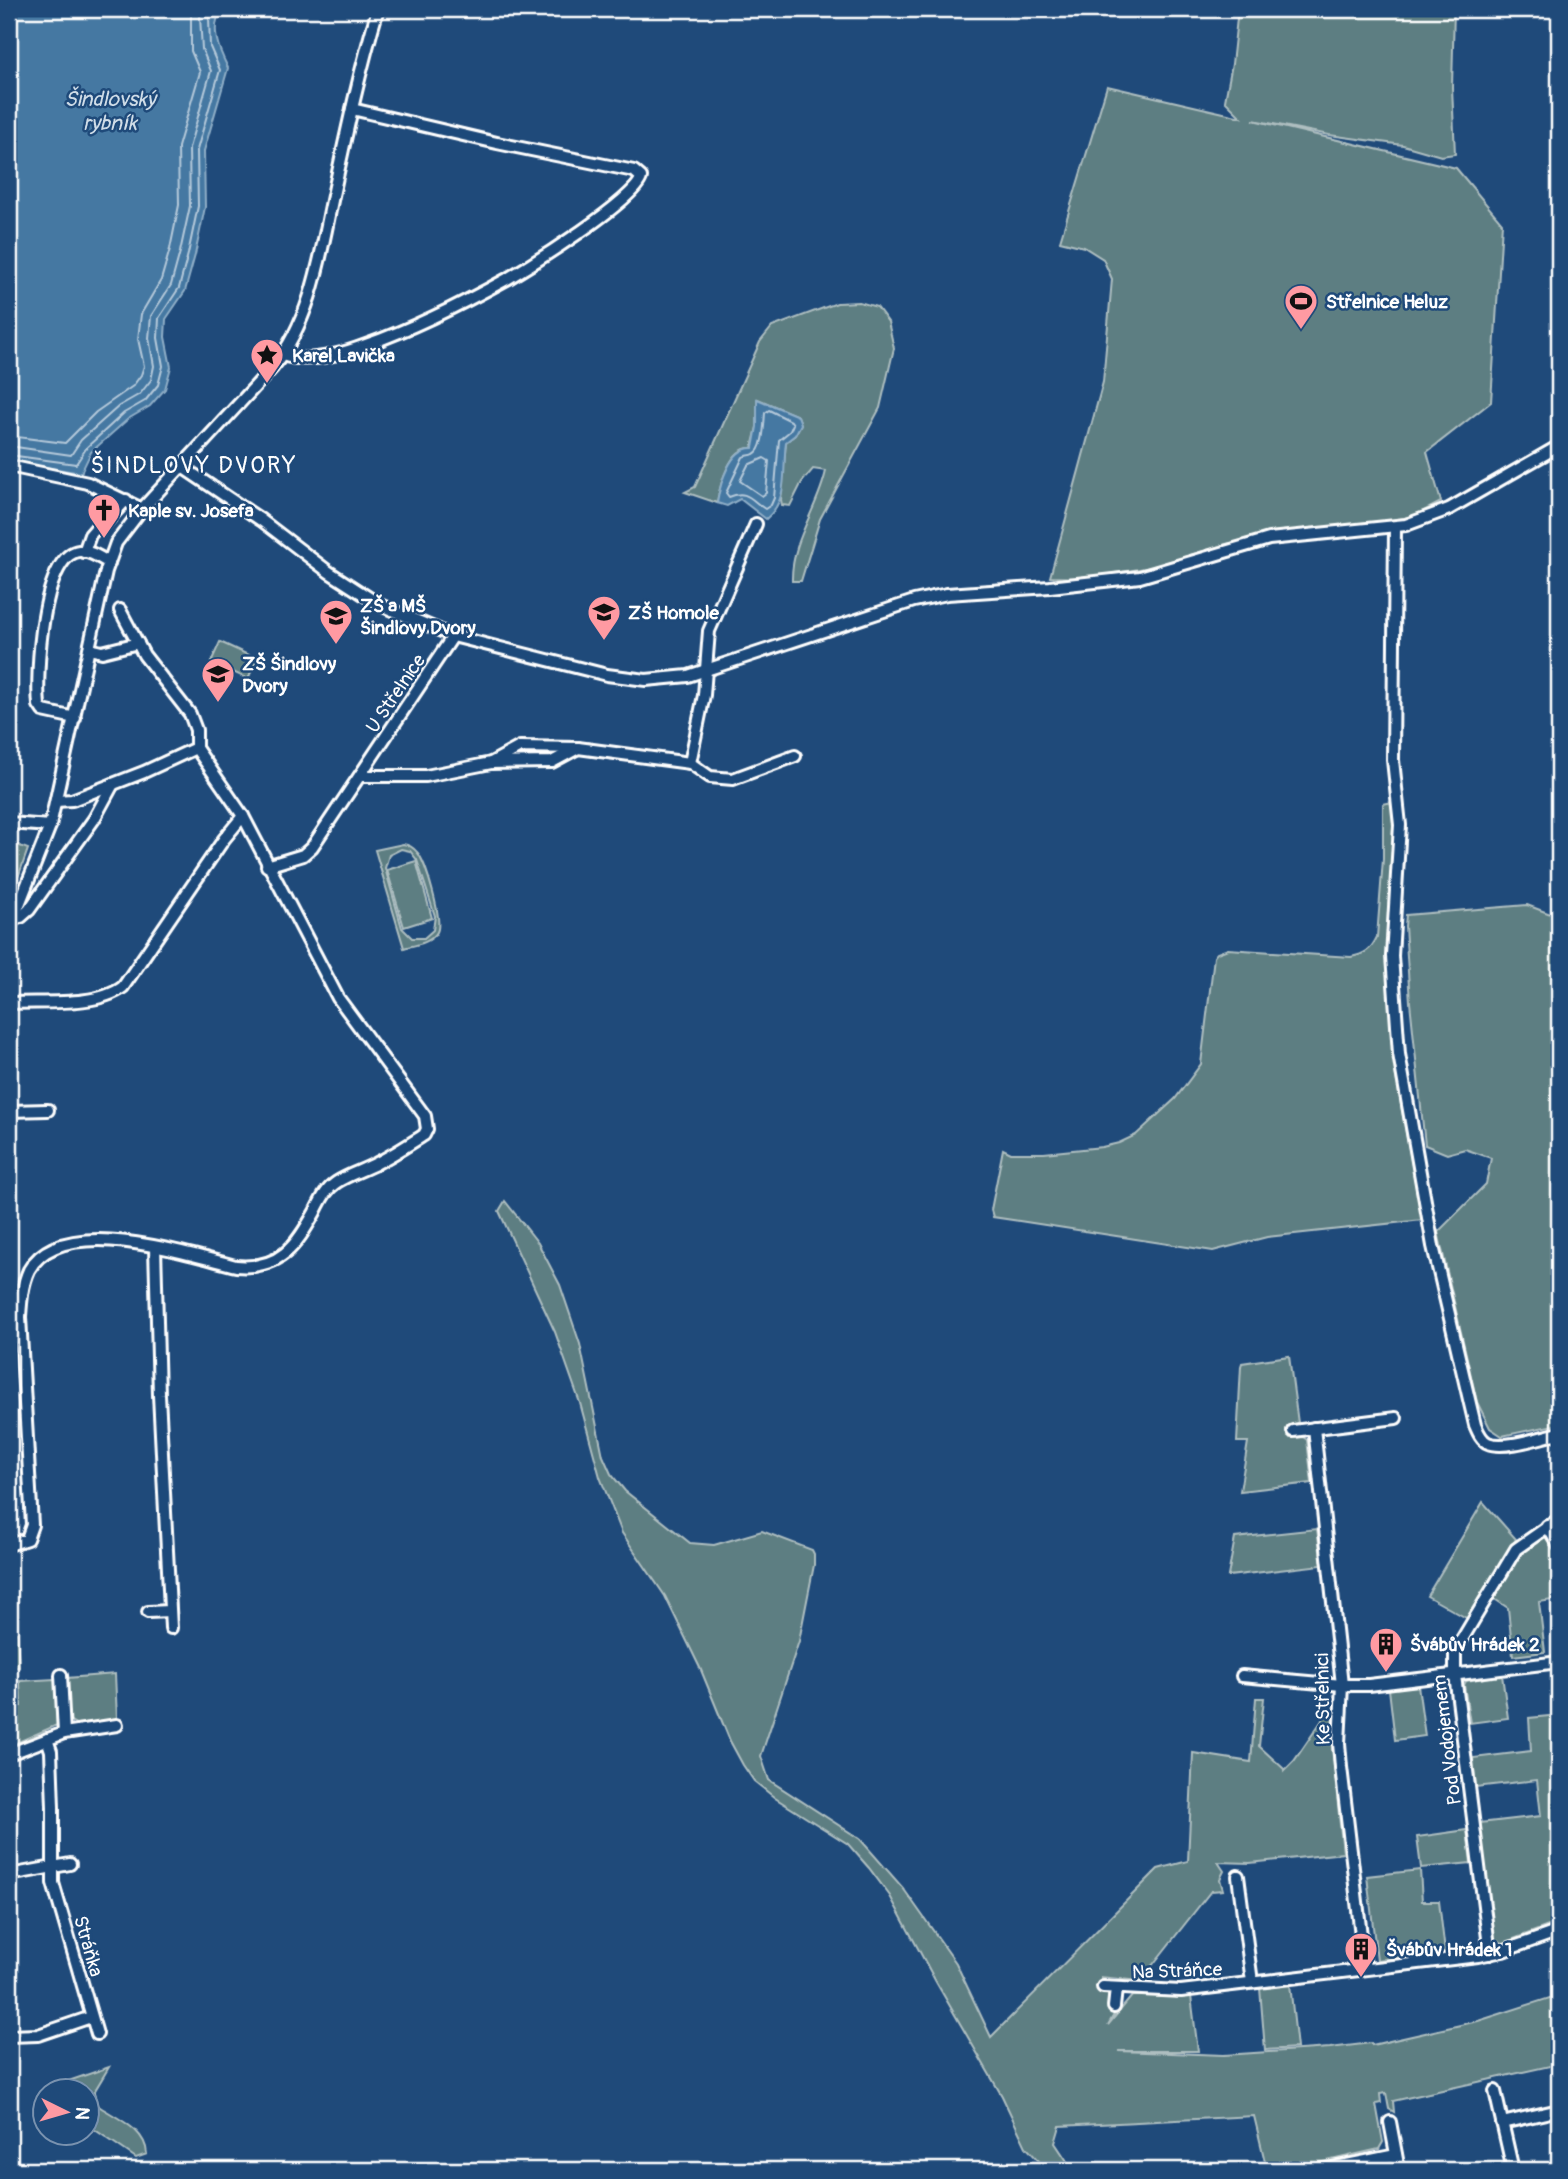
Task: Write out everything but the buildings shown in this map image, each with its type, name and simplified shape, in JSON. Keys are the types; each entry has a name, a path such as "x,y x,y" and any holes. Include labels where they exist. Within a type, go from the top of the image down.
{"street":[{"path":"11,925 50,826 109,563 116,543 142,509 283,355 313,285 352,109 378,9"},
{"path":"283,355 295,358 334,355 366,346 418,323 506,279 587,227 632,193 640,183 641,177 634,171 497,144 352,109"},
{"path":"181,466 261,520 306,556 363,594 412,620 453,636 516,653 627,678 670,679 706,671 914,601 947,594 1140,577 1269,539 1350,529 1395,527 1430,518 1559,446"},
{"path":"9,466 88,483 142,509"},
{"path":"84,552 96,527 105,523 127,500"},
{"path":"690,763 698,730 709,631 756,524"},
{"path":"1395,527 1392,629 1395,659 1393,760 1400,825 1392,956 1398,1054 1433,1246 1475,1425 1481,1438 1489,1444 1504,1445 1559,1433"},
{"path":"75,718 43,711 39,705 44,614 51,583 65,559 79,551 109,563"},
{"path":"9,1545 27,1539 32,1525 20,1317 21,1296 29,1270 41,1256 64,1244 83,1240 155,1247 236,1266 249,1267 270,1262 284,1256 294,1247 326,1191 338,1181 378,1163 424,1135 427,1129 425,1116 338,998 243,816 196,748 196,730 190,714 144,655 120,610"},
{"name":"U Střelnice","path":"267,866 303,855 312,847 453,636"},
{"path":"89,649 102,652 138,643"},
{"path":"491,763 520,747 578,748 690,763 710,777 733,779 794,756"},
{"path":"56,801 72,800 196,748"},
{"path":"360,776 426,776 491,763 552,762 578,748"},
{"path":"11,925 29,911 94,819 113,784"},
{"path":"9,1003 95,999 115,993 123,987 224,839 243,816"},
{"path":"9,823 50,826"},
{"path":"9,1111 48,1110"},
{"path":"155,1247 159,1395 171,1628"},
{"path":"1293,1431 1396,1418"},
{"name":"Ke Střelnici","path":"1314,1428 1342,1685 1339,1743 1365,1969"},
{"name":"Pod Vodojemem","path":"1490,1954 1455,1675 1455,1651 1516,1549 1559,1519"},
{"path":"1547,1526 1559,1546"},
{"path":"148,1612 170,1611"},
{"path":"1242,1676 1342,1685 1379,1684 1559,1662"},
{"path":"61,1675 64,1733"},
{"path":"9,1754 64,1733 117,1725"},
{"name":"Stráňka","path":"47,1739 51,1751 55,1893 97,2034"},
{"path":"9,1875 70,1864"},
{"name":"Na Stráňce","path":"1238,1876 1252,1982"},
{"name":"Na Stráňce","path":"1103,1987 1181,1991 1490,1954 1559,1931"},
{"path":"1114,2007 1116,1989"},
{"path":"9,2036 38,2035 92,2017"},
{"path":"1495,2091 1513,2170"},
{"path":"1503,2123 1559,2110"},
{"path":"1390,2122 1399,2170"},
{"path":"1322,2170 1396,2155"}],"green space":[{"name":"Střelnice Heluz","path":"1238,9 1454,9 1452,87 1455,154 1441,156 1403,145 1329,135 1253,120 1456,168 1502,223 1491,402 1427,452 1441,502 1414,516 1379,523 1279,533 1226,544 1152,567 1083,578 1050,577 1103,382 1112,279 1103,259 1084,247 1060,241 1107,86 1241,117 1225,101"},
{"path":"859,302 877,307 888,322 894,348 880,408 820,519 801,581 792,581 800,538 826,471 813,469 802,482 790,506 782,505 786,442 795,435 801,424 798,416 758,399 757,427 752,448 744,449 732,460 717,503 685,492 695,487 760,342 772,327 837,303"},
{"path":"220,642 257,659 248,679 211,662"},
{"path":"1392,802 1395,836 1387,961 1394,1067 1422,1220 1267,1237 1213,1251 993,1217 991,1210 1003,1149 1011,1153 1044,1153 1119,1143 1136,1135 1175,1099 1201,1064 1214,957 1217,953 1228,949 1351,957 1370,948 1377,937 1383,859 1383,804"},
{"path":"9,842 28,849 9,903"},
{"path":"403,844 412,848 421,858 433,891 438,916 437,932 431,939 404,948 375,850","holes":["401,849 410,851 417,860 435,916 433,930 424,938 412,938 402,928 385,868 389,855"]},
{"path":"416,861 432,918 404,927 387,870"},
{"path":"1527,905 1559,915 1559,1424 1502,1436 1490,1428 1477,1402 1438,1232 1486,1184 1491,1158 1465,1149 1447,1154 1425,1145 1405,926 1406,915"},
{"path":"505,1201 538,1243 560,1285 580,1344 603,1456 611,1474 625,1491 690,1543 714,1545 762,1531 812,1550 814,1565 799,1641 761,1756 769,1780 860,1839 903,1888 956,1963 991,2037 1158,1869 1188,1861 1193,1753 1251,1762 1256,1698 1264,1698 1259,1746 1284,1771 1327,1713 1333,1716 1331,1738 1343,1853 1250,1863 1218,1862 1224,1871 1220,1879 1223,1890 1211,1891 1140,1981 1101,1977 1101,1987 1108,1993 1109,2006 1119,2006 1108,2025 1132,1996 1191,1996 1198,2051 1118,2051 1224,2055 1372,2045 1478,2021 1559,1995 1559,2064 1393,2101 1394,2112 1389,2109 1386,2093 1380,2094 1381,2103 1376,2104 1383,2142 1379,2149 1288,2170 1267,2170 1254,2116 1060,2126 1055,2143 1073,2170 1047,2170 1026,2147 1002,2096 890,1896 869,1868 848,1844 775,1798 754,1781 743,1765 665,1596 622,1533 600,1477 580,1403 555,1332 499,1211"},
{"path":"1289,1356 1298,1423 1288,1426 1286,1431 1290,1438 1303,1437 1307,1440 1312,1483 1240,1491 1248,1442 1237,1442 1242,1363"},
{"path":"1483,1502 1516,1539 1468,1619 1427,1596"},
{"path":"1317,1529 1322,1565 1228,1576 1235,1538"},
{"path":"1546,1534 1550,1535 1559,1552 1559,1599 1539,1602 1545,1652 1513,1656 1508,1608 1493,1598 1518,1551"},
{"path":"9,1633 17,1633 19,1667 9,1668"},
{"path":"115,1674 117,1719 76,1724 69,1720 67,1678"},
{"path":"1502,1675 1508,1718 1470,1723 1464,1685 1466,1681"},
{"path":"55,1679 57,1725 9,1746 9,1707 21,1706 20,1681"},
{"path":"1418,1685 1425,1736 1395,1740 1389,1689"},
{"path":"1559,1715 1559,1922 1503,1943 1494,1939 1480,1823 1541,1816 1537,1780 1476,1787 1473,1758 1531,1751 1529,1718"},
{"path":"1467,1830 1471,1863 1421,1868 1417,1837"},
{"path":"1420,1870 1422,1901 1439,1901 1445,1952 1377,1960 1367,1876"},
{"path":"1290,1984 1297,2048 1265,2050 1260,1988"},
{"path":"109,2067 102,2079 77,2078"},
{"path":"102,2108 136,2131 141,2138 147,2154 136,2158 102,2135"}],"water":[{"name":"Šindlovský rybník","path":"9,9 222,9 216,31 228,68 204,151 205,207 195,255 185,291 166,319 165,337 171,367 165,389 150,406 128,419 91,452 81,473 9,461"},
{"path":"757,399 798,416 801,424 795,435 786,442 782,493 774,511 766,519 740,499 727,506 717,503 732,460 745,449 753,448 757,427"}],"place":[{"name":"Střelnice Heluz","path":"1301,331"},
{"name":"Karel Lavička","path":"267,385"},
{"name":"Kaple sv. Josefa","path":"104,540"},
{"name":"ZŠ Homole","path":"604,642"},
{"name":"ZŠ a MŠ Šindlovy Dvory","path":"336,646"},
{"name":"ZŠ Šindlovy Dvory","path":"218,704"},
{"name":"Švábův Hrádek 2","path":"1386,1674"},
{"name":"Švábův Hrádek 1","path":"1361,1979"}],"district":[{"name":"ŠINDLOVY DVORY","path":"194,465"}]}
